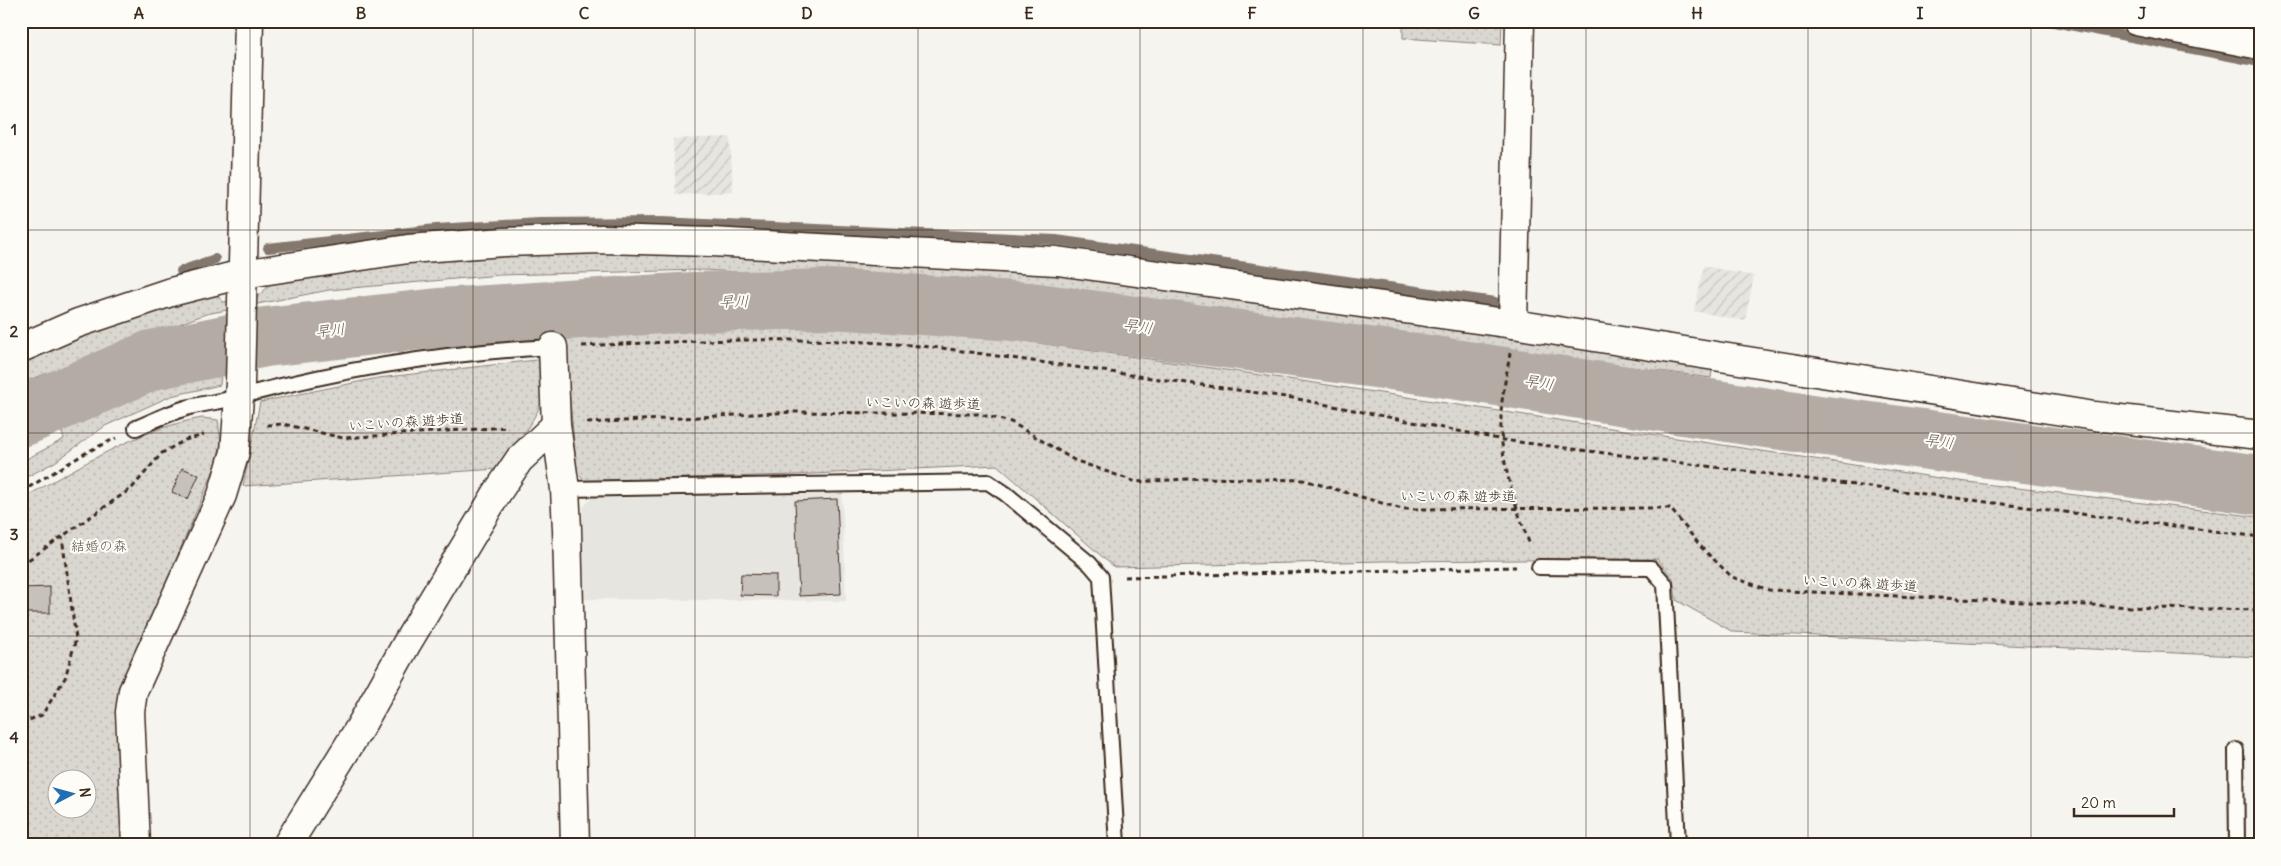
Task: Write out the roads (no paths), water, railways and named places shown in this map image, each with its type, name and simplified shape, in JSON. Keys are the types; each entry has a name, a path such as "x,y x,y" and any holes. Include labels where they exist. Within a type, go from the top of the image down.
{"street":[{"path":"136,845 130,712 133,691 228,482 235,452 239,390 249,21"},
{"path":"1513,324 1520,21"},
{"path":"2136,21 2260,45"},
{"path":"21,348 96,317 171,292 242,284 408,249 602,239 712,242 1057,261 1513,324 2094,416 2260,435"},
{"path":"553,347 556,425 565,490 575,845"},
{"path":"287,845 359,729 407,643 497,493 519,460 556,425"}],"lane":[{"path":"136,428 239,390 265,389 378,367 517,349 553,347"},
{"path":"565,490 988,482 1006,494 1075,551 1101,577 1117,845"},
{"path":"1539,567 1651,568 1664,584 1678,845"},
{"path":"2236,750 2237,845"}],"waterway":[{"path":"2049,21 2260,62"},
{"path":"268,248 436,229 539,223 661,222 1056,240 1495,302"},
{"path":"181,271 215,259"},
{"name":"早川","path":"21,417 152,360 265,337 439,318 695,302 831,299 1029,312 1421,364 1767,418 2260,485"}],"park label":[{"name":"結婚の森","path":"99,546"}]}
